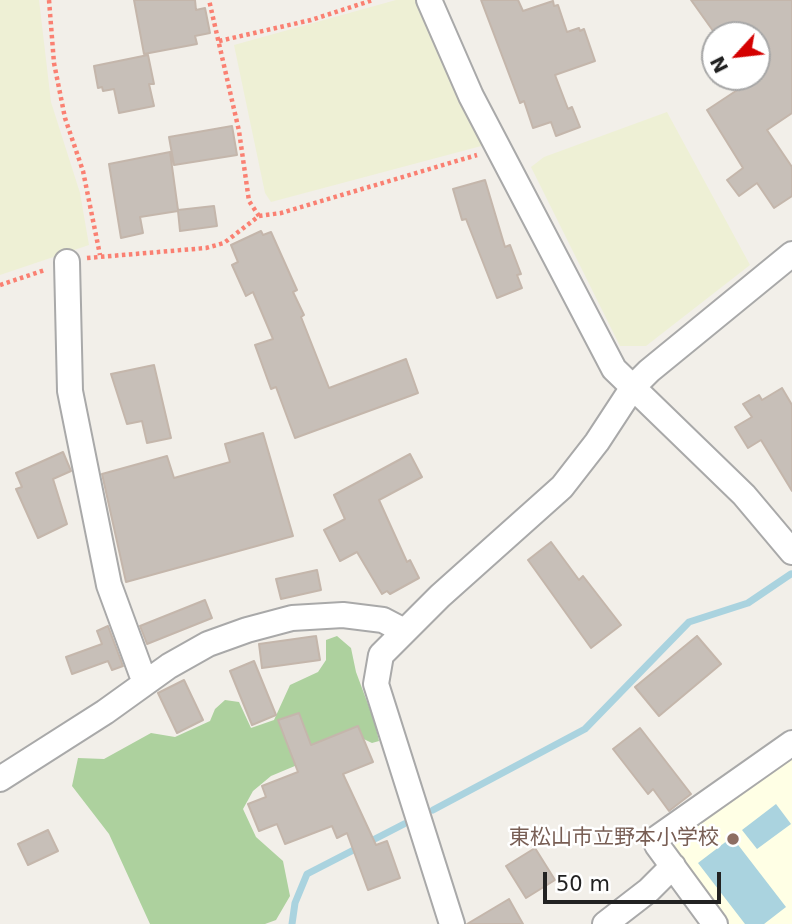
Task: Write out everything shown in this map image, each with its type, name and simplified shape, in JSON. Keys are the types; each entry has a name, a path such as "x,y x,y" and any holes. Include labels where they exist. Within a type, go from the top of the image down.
{"street":[{"path":"429,0 499,149 614,369 744,495 789,544"},
{"path":"452,924 376,684 381,655 562,487 597,442 633,387 792,254"},
{"path":"67,262 70,391 109,585 145,683"},
{"path":"0,779 208,644 292,618 343,615 383,620 404,631"},
{"path":"715,924 657,845 656,838 792,743"},
{"path":"605,924 649,890 673,866"}],"path":[{"path":"49,0 54,63 65,118 83,171 100,255"},
{"path":"209,0 239,131 249,201 259,216"},
{"path":"219,41 311,20 373,0"},
{"path":"0,285 67,262 100,255 206,248 224,243 259,216 281,213 499,149"}],"shaded area":[{"path":"0,0 39,0 51,102 80,193 89,245 0,275"},
{"path":"396,0 415,0 450,81 485,145 271,202 265,193 234,45"},
{"path":"667,112 750,265 646,346 620,346 531,167 544,157"},
{"name":"東松山市立野本小学校","path":"792,755 792,924 726,924 672,847 676,831"}],"green space":[{"path":"337,636 351,648 356,672 379,741 372,743 351,733 302,763 271,776 253,791 243,809 256,837 283,861 290,896 276,920 265,924 150,924 109,834 72,786 78,758 104,759 151,733 175,737 210,721 215,709 225,700 239,702 251,728 274,720 290,685 318,672 326,660 326,640"}],"water":[{"path":"776,804 791,824 757,849 742,830"},
{"path":"732,837 786,907 764,924 745,924 698,863"}],"building":[{"path":"134,0 195,0 196,10 205,8 210,33 195,36 197,44 144,54"},
{"path":"481,0 518,0 523,11 553,1 554,6 558,5 567,32 584,29 595,61 555,75 568,109 572,107 580,127 556,136 551,122 533,128 524,101 520,103"},
{"path":"691,0 792,0 792,113 767,130 792,167 792,196 774,208 757,183 739,196 727,180 743,168 707,110 736,91 771,91 771,21 706,21"},
{"path":"148,55 154,84 149,84 154,106 119,113 114,89 103,91 102,87 98,88 94,66"},
{"path":"232,126 237,155 174,165 169,137"},
{"path":"170,152 178,210 214,206 217,226 180,231 178,211 140,217 143,233 121,238 109,164"},
{"path":"485,180 505,247 510,245 521,274 517,275 522,288 497,298 466,219 462,220 453,189"},
{"path":"261,231 263,235 271,232 297,290 293,292 304,315 301,317 329,388 406,359 418,393 295,438 276,387 271,389 255,345 273,339 253,292 246,296 232,265 238,262 231,245"},
{"path":"154,365 171,438 147,443 142,421 127,424 111,374"},
{"path":"782,388 792,405 792,491 761,440 748,448 735,427 752,417 743,404 759,395 762,400"},
{"path":"263,433 293,536 126,582 102,474 167,456 174,478 230,462 225,444"},
{"path":"63,452 71,471 53,479 67,524 38,538 16,489 22,487 16,473"},
{"path":"410,454 422,477 379,500 407,562 410,560 419,578 390,594 387,591 382,594 357,552 340,561 324,530 345,519 334,495"},
{"path":"551,542 579,580 583,576 621,625 591,648 528,560"},
{"path":"317,570 321,590 281,599 276,579"},
{"path":"205,600 212,618 147,644 140,626"},
{"path":"108,626 123,666 112,670 108,661 72,674 66,657 102,644 97,631"},
{"path":"316,636 320,660 262,668 259,644"},
{"path":"697,636 721,664 659,716 635,687"},
{"path":"254,661 276,715 252,725 230,671"},
{"path":"184,680 203,720 177,733 158,693"},
{"path":"299,713 311,745 358,726 373,762 343,774 376,845 387,841 400,878 368,890 347,833 337,838 332,826 285,844 277,824 259,831 248,804 266,797 262,786 298,772 278,720"},
{"path":"640,728 691,794 669,811 653,789 648,794 613,749"},
{"path":"48,830 58,851 28,865 18,844"},
{"path":"535,848 555,880 526,898 506,866"},
{"path":"509,899 523,924 467,924"}],"waterway":[{"path":"433,810 585,729 689,622 748,603 791,574"},
{"path":"292,924 295,903 307,874 404,824"}],"place":[{"name":"東松山市立野本小学校","path":"733,839"}]}
